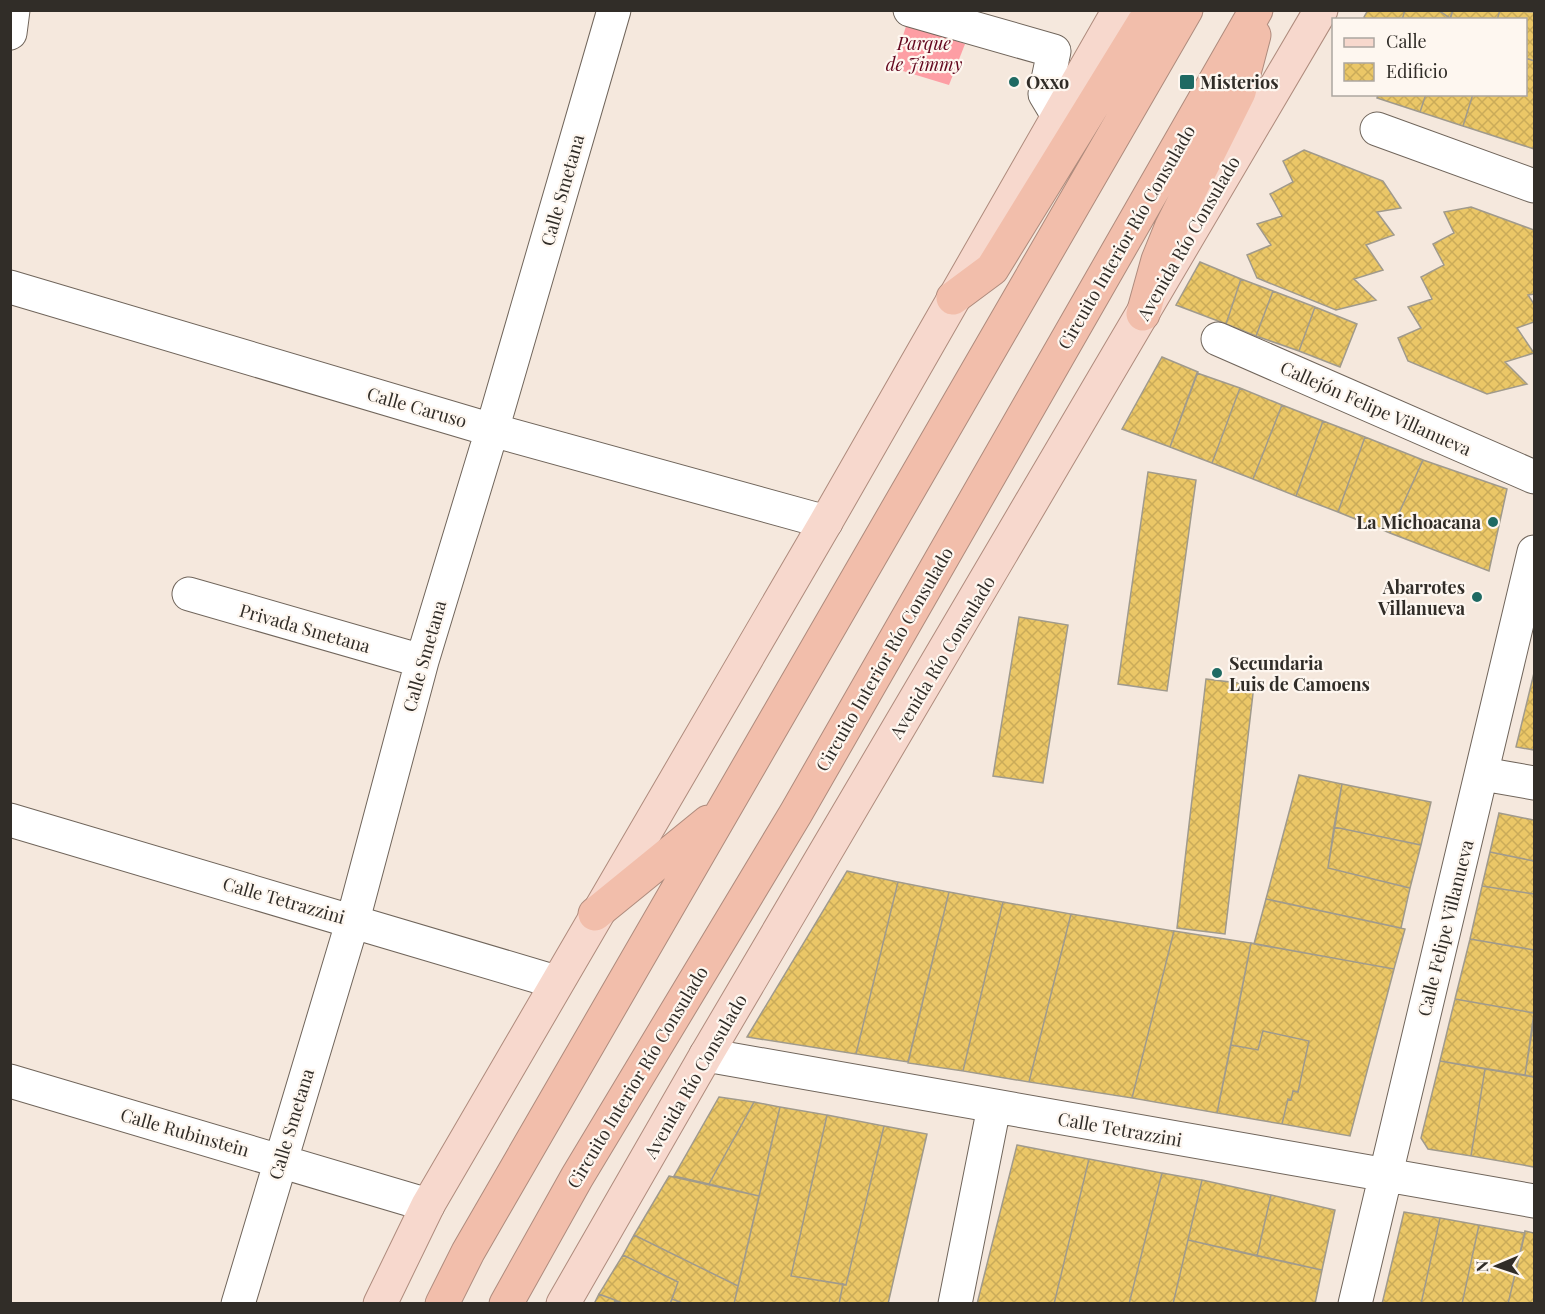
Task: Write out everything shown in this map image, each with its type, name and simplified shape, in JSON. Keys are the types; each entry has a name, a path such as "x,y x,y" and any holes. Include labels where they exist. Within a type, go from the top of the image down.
{"highway":[{"path":"953,298 992,269 1144,22 1154,10"},
{"path":"442,1304 468,1252 1186,10"},
{"name":"Circuito Interior Río Consulado","path":"506,1304 584,1167 796,813 1256,10"},
{"path":"1143,314 1158,260 1171,228 1239,92 1260,10"},
{"path":"595,914 723,810"}],"main road":[{"path":"378,1300 428,1206 595,914 826,522 1119,10"},
{"name":"Avenida Río Consulado","path":"563,1304 706,1055 1321,10"}],"street":[{"path":"10,33 13,10"},
{"name":"Calle Smetana","path":"238,1304 353,920 422,662 614,10"},
{"path":"910,10 1054,51 1045,94 1057,114 1060,113"},
{"path":"1377,129 1534,186"},
{"name":"Calle Caruso","path":"10,287 492,430 826,522"},
{"name":"Callejón Felipe Villanueva","path":"1218,339 1534,477"},
{"name":"Calle Felipe Villanueva","path":"1355,1304 1534,552"},
{"name":"Privada Smetana","path":"189,594 422,662"},
{"path":"1483,774 1534,783"},
{"name":"Calle Tetrazzini","path":"10,820 556,982"},
{"name":"Calle Tetrazzini","path":"706,1055 1534,1202"},
{"name":"Calle Rubinstein","path":"10,1081 428,1206"},
{"path":"955,1304 994,1107"}],"green space":[{"name":"Parque de Jimmy","path":"907,23 965,44 949,85 893,68"}],"building":[{"path":"1368,10 1405,10 1403,18 1364,17"},
{"path":"1405,10 1438,10 1450,18 1403,18"},
{"path":"1438,10 1453,10 1450,18"},
{"path":"1453,10 1500,10 1498,18 1451,18"},
{"path":"1500,10 1534,12 1534,61 1527,58 1527,18 1498,18"},
{"path":"1527,58 1534,61 1534,149 1463,126 1472,96 1527,96"},
{"path":"1378,96 1425,96 1420,112 1377,98"},
{"path":"1425,96 1472,96 1463,126 1420,112"},
{"path":"1304,150 1383,181 1401,208 1377,212 1394,235 1366,245 1383,270 1354,279 1376,300 1336,310 1257,278 1247,255 1271,245 1257,224 1282,216 1270,194 1293,182 1283,161"},
{"path":"1471,207 1534,230 1534,294 1528,295 1534,304 1534,322 1517,328 1534,353 1505,362 1527,384 1487,394 1408,361 1398,338 1421,328 1408,307 1432,299 1421,277 1444,265 1433,244 1454,233 1444,212"},
{"path":"1200,262 1241,279 1226,324 1176,305"},
{"path":"1241,279 1273,291 1256,336 1226,324"},
{"path":"1273,291 1315,307 1299,351 1256,336"},
{"path":"1315,307 1357,324 1340,367 1299,351"},
{"path":"1162,357 1198,372 1170,447 1122,429"},
{"path":"1197,373 1240,388 1212,463 1170,447"},
{"path":"1240,388 1282,405 1253,479 1212,463"},
{"path":"1282,405 1323,421 1296,496 1253,479"},
{"path":"1323,421 1365,437 1338,512 1296,496"},
{"path":"1365,437 1423,460 1390,533 1338,512"},
{"path":"1423,460 1507,489 1489,571 1390,533"},
{"path":"1148,472 1196,480 1167,691 1118,684"},
{"path":"1019,617 1068,625 1043,783 993,776"},
{"path":"1534,673 1534,750 1516,747"},
{"path":"1206,679 1254,685 1225,934 1177,928"},
{"path":"1299,775 1342,784 1328,868 1410,888 1401,928 1266,899"},
{"path":"1342,784 1431,802 1421,845 1334,827"},
{"path":"1499,813 1534,820 1534,861 1490,852"},
{"path":"1334,827 1421,845 1410,888 1328,868"},
{"path":"1490,852 1534,861 1534,894 1482,886"},
{"path":"847,871 898,882 856,1054 747,1037"},
{"path":"898,882 949,892 908,1062 856,1054"},
{"path":"1482,886 1534,894 1534,950 1470,939"},
{"path":"949,892 1003,902 963,1071 908,1063"},
{"path":"1266,899 1405,929 1394,969 1254,944"},
{"path":"1003,902 1071,914 1029,1082 963,1071"},
{"path":"1071,914 1174,931 1132,1098 1029,1082"},
{"path":"1174,931 1251,943 1217,1113 1132,1098"},
{"path":"1470,939 1534,950 1534,1013 1455,999"},
{"path":"1251,943 1394,969 1350,1136 1282,1124 1288,1099 1291,1100 1293,1091 1298,1092 1309,1041 1263,1031 1258,1050 1231,1045"},
{"path":"1455,999 1534,1013 1525,1075 1440,1061"},
{"path":"1534,1020 1534,1077 1525,1075"},
{"path":"1263,1031 1309,1041 1298,1092 1293,1091 1291,1100 1288,1099 1282,1124 1217,1113 1231,1045 1258,1050"},
{"path":"1440,1061 1485,1069 1471,1156 1428,1149 1421,1138"},
{"path":"1485,1069 1534,1077 1534,1167 1471,1156"},
{"path":"719,1097 754,1102 709,1184 674,1176"},
{"path":"754,1102 780,1107 759,1196 709,1184"},
{"path":"780,1107 827,1115 791,1276 843,1284 839,1304 734,1304"},
{"path":"827,1115 884,1126 846,1285 791,1276"},
{"path":"884,1126 927,1134 888,1304 839,1304 843,1284 846,1285"},
{"path":"1017,1145 1089,1159 1054,1304 977,1304"},
{"path":"1089,1159 1162,1173 1129,1304 1054,1304"},
{"path":"1162,1173 1202,1180 1173,1304 1129,1304"},
{"path":"669,1176 759,1196 738,1286 634,1235"},
{"path":"1202,1180 1271,1195 1257,1256 1188,1240"},
{"path":"1271,1195 1335,1210 1322,1270 1257,1256"},
{"path":"1404,1212 1440,1218 1421,1304 1382,1304"},
{"path":"1440,1218 1479,1225 1462,1304 1421,1304"},
{"path":"1479,1225 1525,1233 1508,1304 1462,1304"},
{"path":"1525,1231 1534,1233 1534,1304 1508,1304"},
{"path":"634,1235 738,1286 734,1304 685,1304 672,1299 678,1282 623,1255"},
{"path":"1188,1240 1322,1270 1315,1304 1173,1304"},
{"path":"623,1255 678,1282 670,1304 625,1304 599,1294"},
{"path":"599,1294 615,1300 614,1304 594,1304"},
{"path":"672,1299 685,1304 670,1304"}],"place":[{"name":"Oxxo","path":"1014,82"},
{"name":"Misterios","path":"1187,82"},
{"name":"La Michoacana","path":"1493,522"},
{"name":"Abarrotes Villanueva","path":"1477,597"},
{"name":"Secundaria Luis de Camoens","path":"1217,673"}]}
